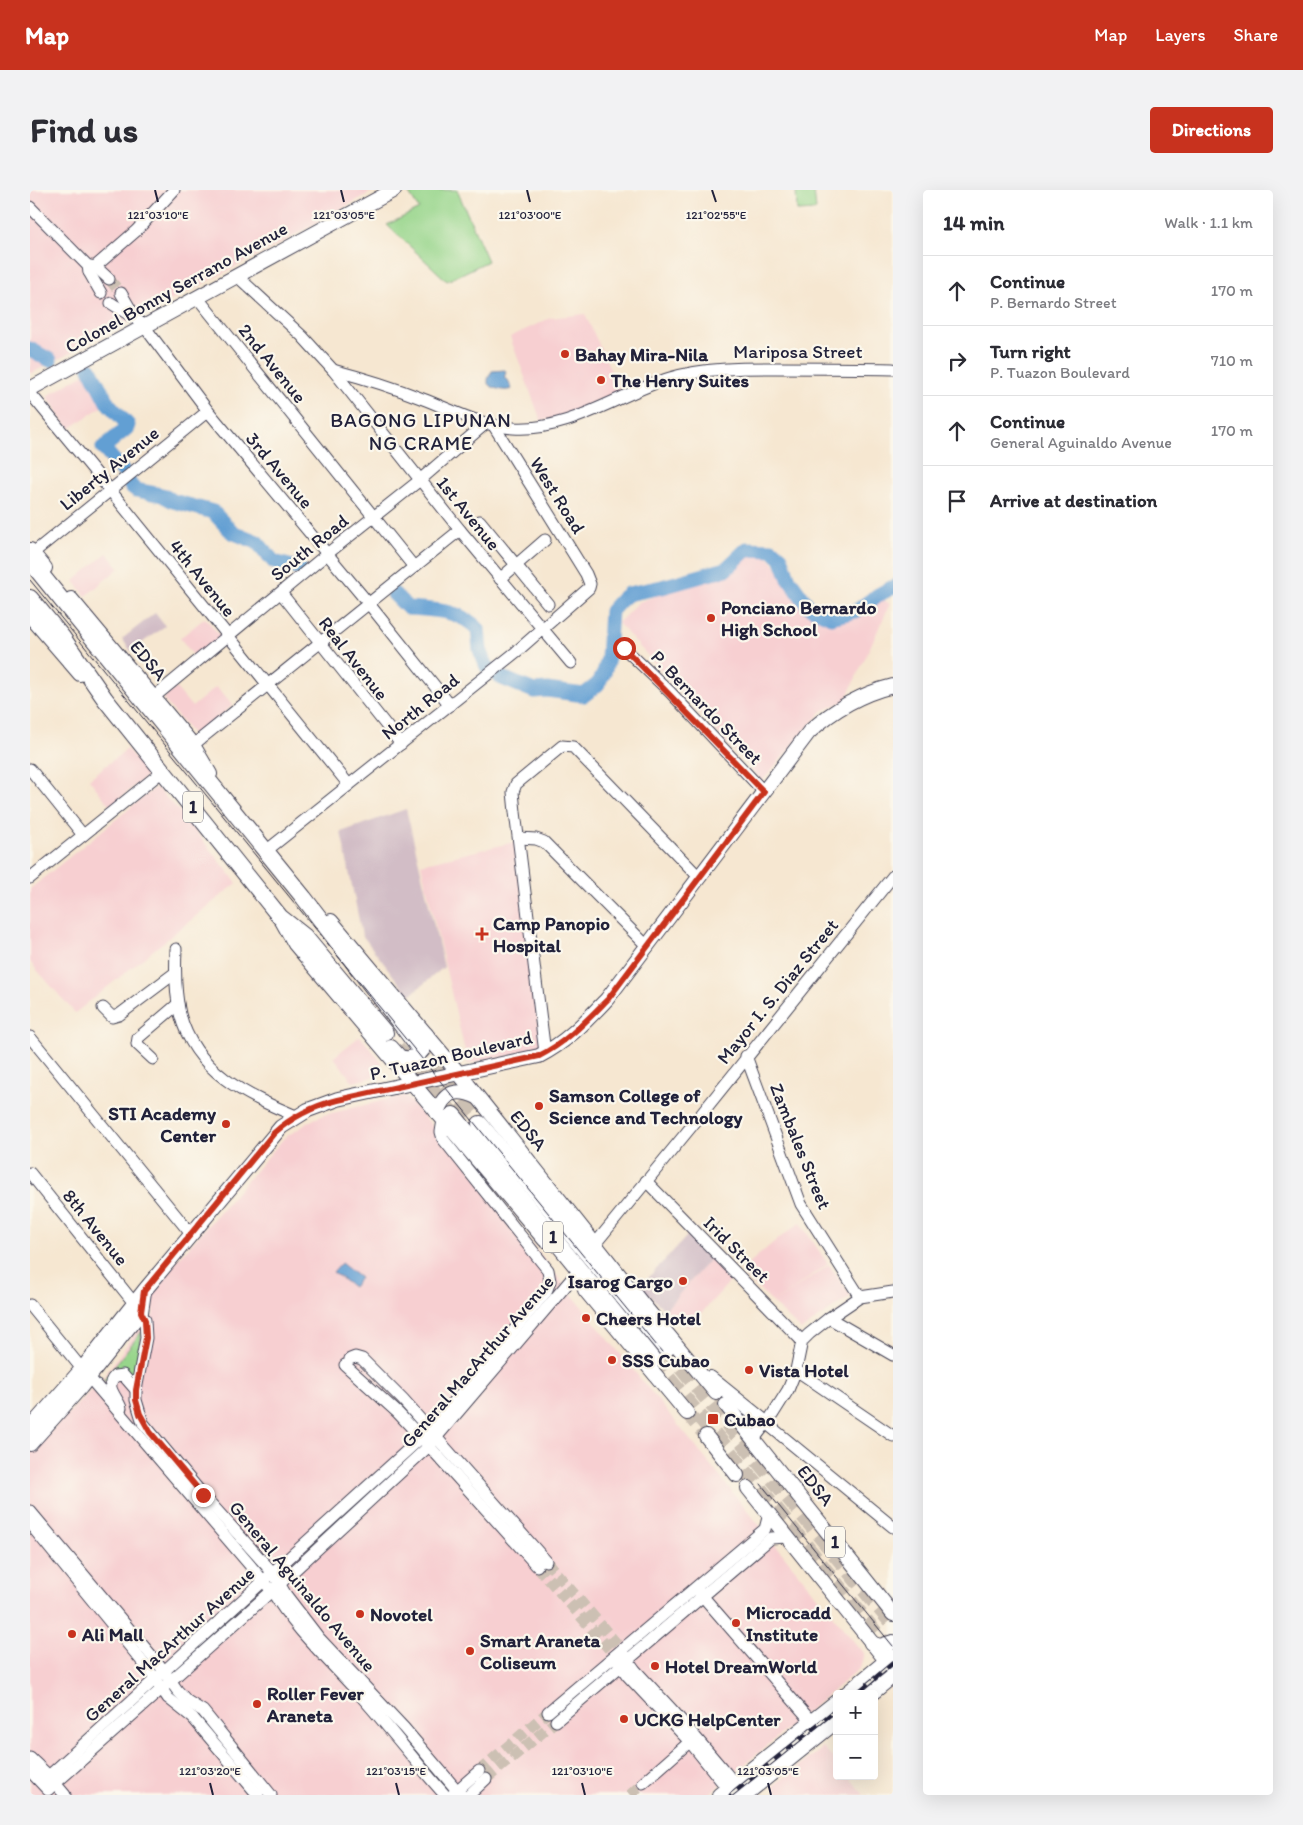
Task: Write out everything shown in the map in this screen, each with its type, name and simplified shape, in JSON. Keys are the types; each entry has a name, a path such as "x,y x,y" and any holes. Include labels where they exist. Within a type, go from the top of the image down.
{"highway":[{"name":"EDSA","path":"31,555 81,623 421,1040"},
{"name":"1","path":"30,598 62,637 105,698 280,918 304,936 381,1037"},
{"name":"1","path":"444,1116 653,1360"},
{"name":"EDSA","path":"480,1124 666,1349"}],"main road":[{"name":"Colonel Bonny Serrano Avenue","path":"30,389 140,322 198,297 394,190"},
{"name":"EDSA","path":"31,555 193,745 227,803"},
{"name":"1","path":"30,616 79,672 105,698"},
{"name":"P. Tuazon Boulevard","path":"138,1308 144,1291 274,1133 296,1116 326,1103 412,1082 539,1056 554,1048 581,1027 608,999 809,732 824,718 851,701 877,690 893,686"},
{"name":"1","path":"381,1037 397,1065 444,1116 686,1413"},
{"path":"381,1037 400,1057 406,1058 419,1054 423,1050 426,1044 421,1040"},
{"name":"EDSA","path":"421,1040 458,1073 716,1393"},
{"path":"392,1087 396,1077 397,1065"},
{"path":"444,1116 444,1099 454,1093 465,1092 478,1097"},
{"path":"30,1444 138,1308"},
{"path":"30,1428 85,1373"},
{"path":"700,1374 715,1381 766,1422"},
{"name":"EDSA","path":"726,1405 892,1612"},
{"path":"706,1436 737,1474"},
{"name":"1","path":"748,1488 871,1643 891,1662"},
{"path":"871,1643 885,1646 893,1642"},
{"path":"852,1690 891,1662"},
{"path":"876,1690 893,1676"},
{"path":"733,1792 811,1721 833,1704"},
{"path":"733,1792 833,1724"}],"street":[{"path":"91,268 136,231 174,190"},
{"path":"30,207 91,268 109,279"},
{"path":"91,268 101,293"},
{"name":"1st Avenue","path":"237,276 302,336 333,370 460,530 571,663"},
{"path":"121,293 140,322"},
{"name":"2nd Avenue","path":"198,297 414,567"},
{"path":"111,303 140,322"},
{"name":"3rd Avenue","path":"140,322 208,411 327,554 378,598 450,705"},
{"name":"Mariposa Street","path":"333,370 371,380 489,425 530,429 548,426 576,417 670,378 716,370 825,367 893,368"},
{"name":"4th Avenue","path":"30,393 349,785"},
{"name":"Liberty Avenue","path":"31,555 208,411"},
{"name":"South Road","path":"154,697 327,554 489,425"},
{"name":"West Road","path":"489,425 586,574 590,584"},
{"path":"480,521 548,604"},
{"path":"193,745 378,598 460,530"},
{"path":"500,578 544,540"},
{"name":"North Road","path":"266,852 516,652 586,590 590,584"},
{"name":"Real Avenue","path":"281,593 401,744"},
{"name":"P. Bernardo Street","path":"624,648 764,792"},
{"path":"545,1053 515,812 514,792 516,784 562,746 573,747 700,877"},
{"path":"30,769 83,835"},
{"path":"30,878 164,770"},
{"path":"519,838 536,839 544,842 648,947"},
{"name":"Mayor I. S. Diaz Street","path":"595,1244 893,876"},
{"path":"176,949 178,1004 185,1031 203,1059 232,1085 258,1100 296,1116"},
{"path":"103,1008 112,1017 119,1015 176,973"},
{"path":"153,1059 137,1044 138,1038 178,1004"},
{"path":"30,1037 191,1234"},
{"name":"Zambales Street","path":"746,1056 801,1204 860,1297"},
{"name":"General MacArthur Avenue","path":"49,1785 162,1680 264,1581 429,1438 548,1290 550,1276 545,1266 443,1139 444,1116"},
{"name":"8th Avenue","path":"30,1173 138,1308"},
{"name":"Irid Street","path":"646,1181 802,1341"},
{"name":"General MacArthur Avenue","path":"162,1680 276,1587 429,1438 574,1276"},
{"path":"754,1439 788,1390 796,1370 802,1341 829,1318 860,1297 893,1292"},
{"name":"General Aguinaldo Avenue","path":"30,1305 85,1373 264,1581 286,1595 319,1638 404,1728 457,1793"},
{"name":"General Aguinaldo Avenue","path":"138,1308 145,1320 146,1338 136,1390 136,1400 140,1414 150,1432 273,1573 278,1602 445,1795"},
{"path":"829,1318 893,1355"},
{"path":"429,1438 398,1413 348,1362 355,1357 362,1359 400,1397 429,1438 541,1563"},
{"path":"796,1370 893,1436"},
{"path":"125,1419 109,1386 110,1381 115,1376 123,1375 136,1390"},
{"path":"766,1422 892,1525"},
{"path":"30,1511 162,1680 175,1705 193,1718 258,1795"},
{"path":"552,1716 619,1654 699,1592 765,1536 769,1514"},
{"path":"30,1524 162,1680 187,1701 203,1711 271,1795"},
{"path":"765,1536 771,1538 787,1536"},
{"path":"699,1592 811,1721"},
{"path":"619,1654 627,1675 693,1740 733,1792"},
{"path":"643,1783 693,1740"},
{"path":"30,1758 49,1785"},
{"path":"30,1771 65,1795"},
{"path":"457,1793 483,1775 468,1795"}],"shaded area":[{"path":"30,190 375,190 281,243 30,374"},
{"path":"585,314 620,391 563,416 541,421 510,337 550,318"},
{"path":"86,373 104,405 69,429 47,396"},
{"path":"754,552 764,553 774,564 807,614 830,619 856,614 878,596 890,604 845,701 822,711 762,781 618,623 639,602 720,573 738,565 741,559"},
{"path":"107,553 119,568 86,596 74,581"},
{"path":"155,613 165,626 131,651 122,639"},
{"path":"205,618 222,638 196,659 180,638"},
{"path":"216,687 233,705 195,737 163,699 176,688 192,707"},
{"path":"127,749 148,775 110,806 89,779"},
{"path":"156,787 180,812 237,883 75,1013 30,962 30,889"},
{"path":"406,809 444,967 409,996 362,935 341,832"},
{"name":"Camp Panopio Hospital","path":"515,842 542,1050 468,1064 421,864"},
{"path":"360,1036 382,1063 376,1074 370,1078 353,1082 334,1057"},
{"path":"405,1095 462,1159 864,1654 860,1668 708,1795 30,1795 30,1453 102,1379 136,1332 154,1314 151,1305 151,1295 155,1286 284,1138 314,1119"},
{"path":"800,1223 828,1264 773,1303 740,1271"},
{"path":"688,1235 712,1257 665,1310 640,1287"},
{"path":"712,1257 733,1278 688,1328 665,1310"},
{"path":"829,1265 851,1296 801,1330 773,1303"},
{"path":"823,1748 833,1759 833,1780 851,1780 864,1795 780,1795 773,1786"}],"green space":[{"path":"412,190 457,190 488,261 447,281 387,225 419,209 408,192"},
{"path":"796,190 814,190 816,210 797,211"},
{"path":"142,1331 135,1382 119,1372 101,1383"}],"water":[{"path":"505,370 504,378 508,380 512,389 500,390 488,384 492,371"},
{"path":"341,1263 360,1278 353,1287 333,1272"}],"waterway":[{"path":"30,349 50,360"},
{"path":"90,369 107,402 128,425 127,428 103,448 123,471 131,486 136,490 162,495 173,501 213,512 232,532 257,542 274,562 300,569"},
{"path":"394,594 408,608 454,614 470,622 478,629 480,650 487,667 502,678 534,691 547,690 584,695 598,684 604,673 608,658 611,611 622,599 628,594 662,587 726,569 747,549 772,550 781,557 789,579 809,607 831,617 856,611 893,587"}],"tunnel":[{"path":"109,279 121,293"},
{"path":"417,1045 480,1124"},
{"path":"397,1048 453,1115"},
{"path":"666,1349 893,1624"},
{"path":"653,1360 893,1655"},
{"path":"687,1413 706,1436"},
{"path":"546,1561 617,1644"},
{"path":"537,1566 610,1650"},
{"path":"479,1771 548,1712"},
{"path":"486,1779 556,1721"},
{"path":"630,1795 643,1783"}],"tram line":[{"path":"30,580 662,1352"},
{"path":"761,1484 893,1646"}],"railway":[{"path":"861,1690 893,1663"},
{"path":"731,1795 833,1712"}],"place":[{"name":"Bahay Mira-Nila","path":"565,354"},
{"name":"The Henry Suites","path":"601,380"},
{"name":"Ponciano Bernardo High School","path":"711,618"},
{"name":"Camp Panopio Hospital","path":"482,934"},
{"name":"Samson College of Science and Technology","path":"539,1106"},
{"name":"STI Academy Center","path":"226,1124"},
{"name":"Isarog Cargo","path":"683,1281"},
{"name":"Cheers Hotel","path":"586,1318"},
{"name":"SSS Cubao","path":"612,1360"},
{"name":"Vista Hotel","path":"749,1370"},
{"name":"Cubao","path":"713,1419"},
{"name":"Novotel","path":"360,1614"},
{"name":"Microcadd Institute","path":"736,1623"},
{"name":"Ali Mall","path":"72,1634"},
{"name":"Smart Araneta Coliseum","path":"470,1651"},
{"name":"Hotel DreamWorld","path":"655,1666"},
{"name":"Roller Fever Araneta","path":"257,1704"},
{"name":"UCKG HelpCenter","path":"624,1719"}],"district":[{"name":"BAGONG LIPUNAN NG CRAME","path":"421,432"}],"route":[{"path":"203,1495 143,1423 140,1414 136,1400 136,1390 146,1338 145,1320 141,1312 144,1291 274,1133 296,1116 338,1100 539,1056 554,1048 581,1027 608,999 764,792 670,692 624,648"}]}
